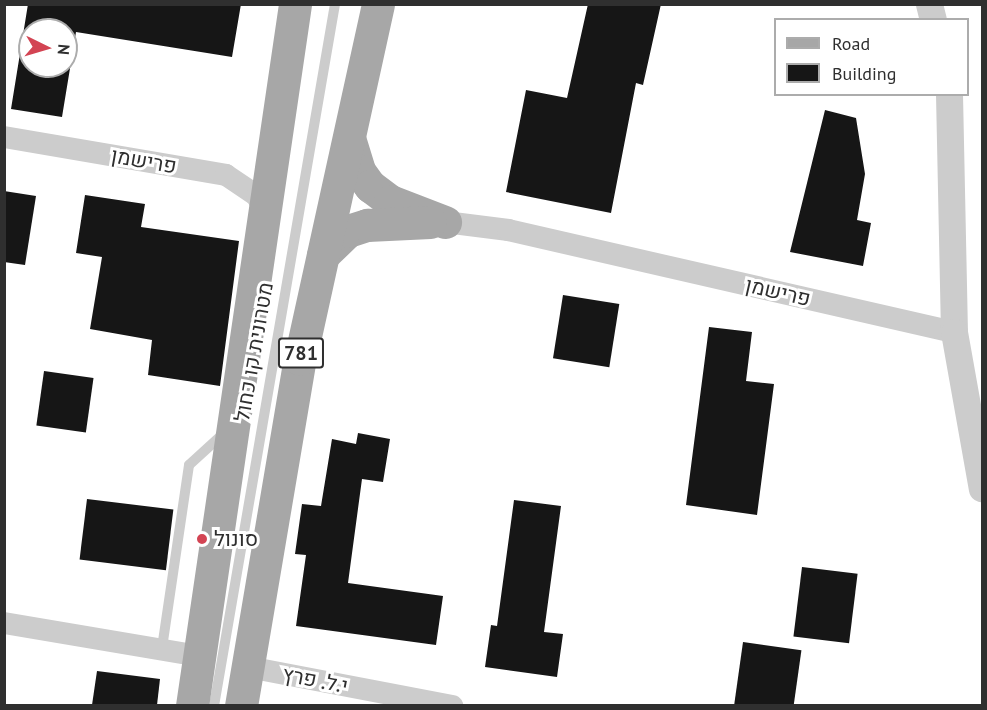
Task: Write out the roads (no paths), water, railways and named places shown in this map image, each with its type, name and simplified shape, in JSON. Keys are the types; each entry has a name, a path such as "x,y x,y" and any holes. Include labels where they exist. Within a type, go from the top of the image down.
{"main road":[{"name":"781","path":"192,705 266,214 295,4"},
{"name":"781","path":"241,705 279,465 378,4"},
{"path":"350,141 359,171 370,186 390,201 445,222"},
{"path":"323,255 348,231 367,225 445,222"}],"street":[{"path":"948,99 954,332 982,489"},
{"name":"פרישמן","path":"4,137 225,174 257,196 266,214"},
{"name":"פרישמן","path":"445,222 508,230 954,332"},
{"path":"4,623 200,656"},
{"name":"י.ל. פרץ","path":"248,667 453,705"}],"lane":[{"name":"מטרונית קו כחול","path":"214,705 335,4"},
{"path":"162,648 189,465 234,424"}],"place":[{"name":"סונול","path":"202,539"}]}
